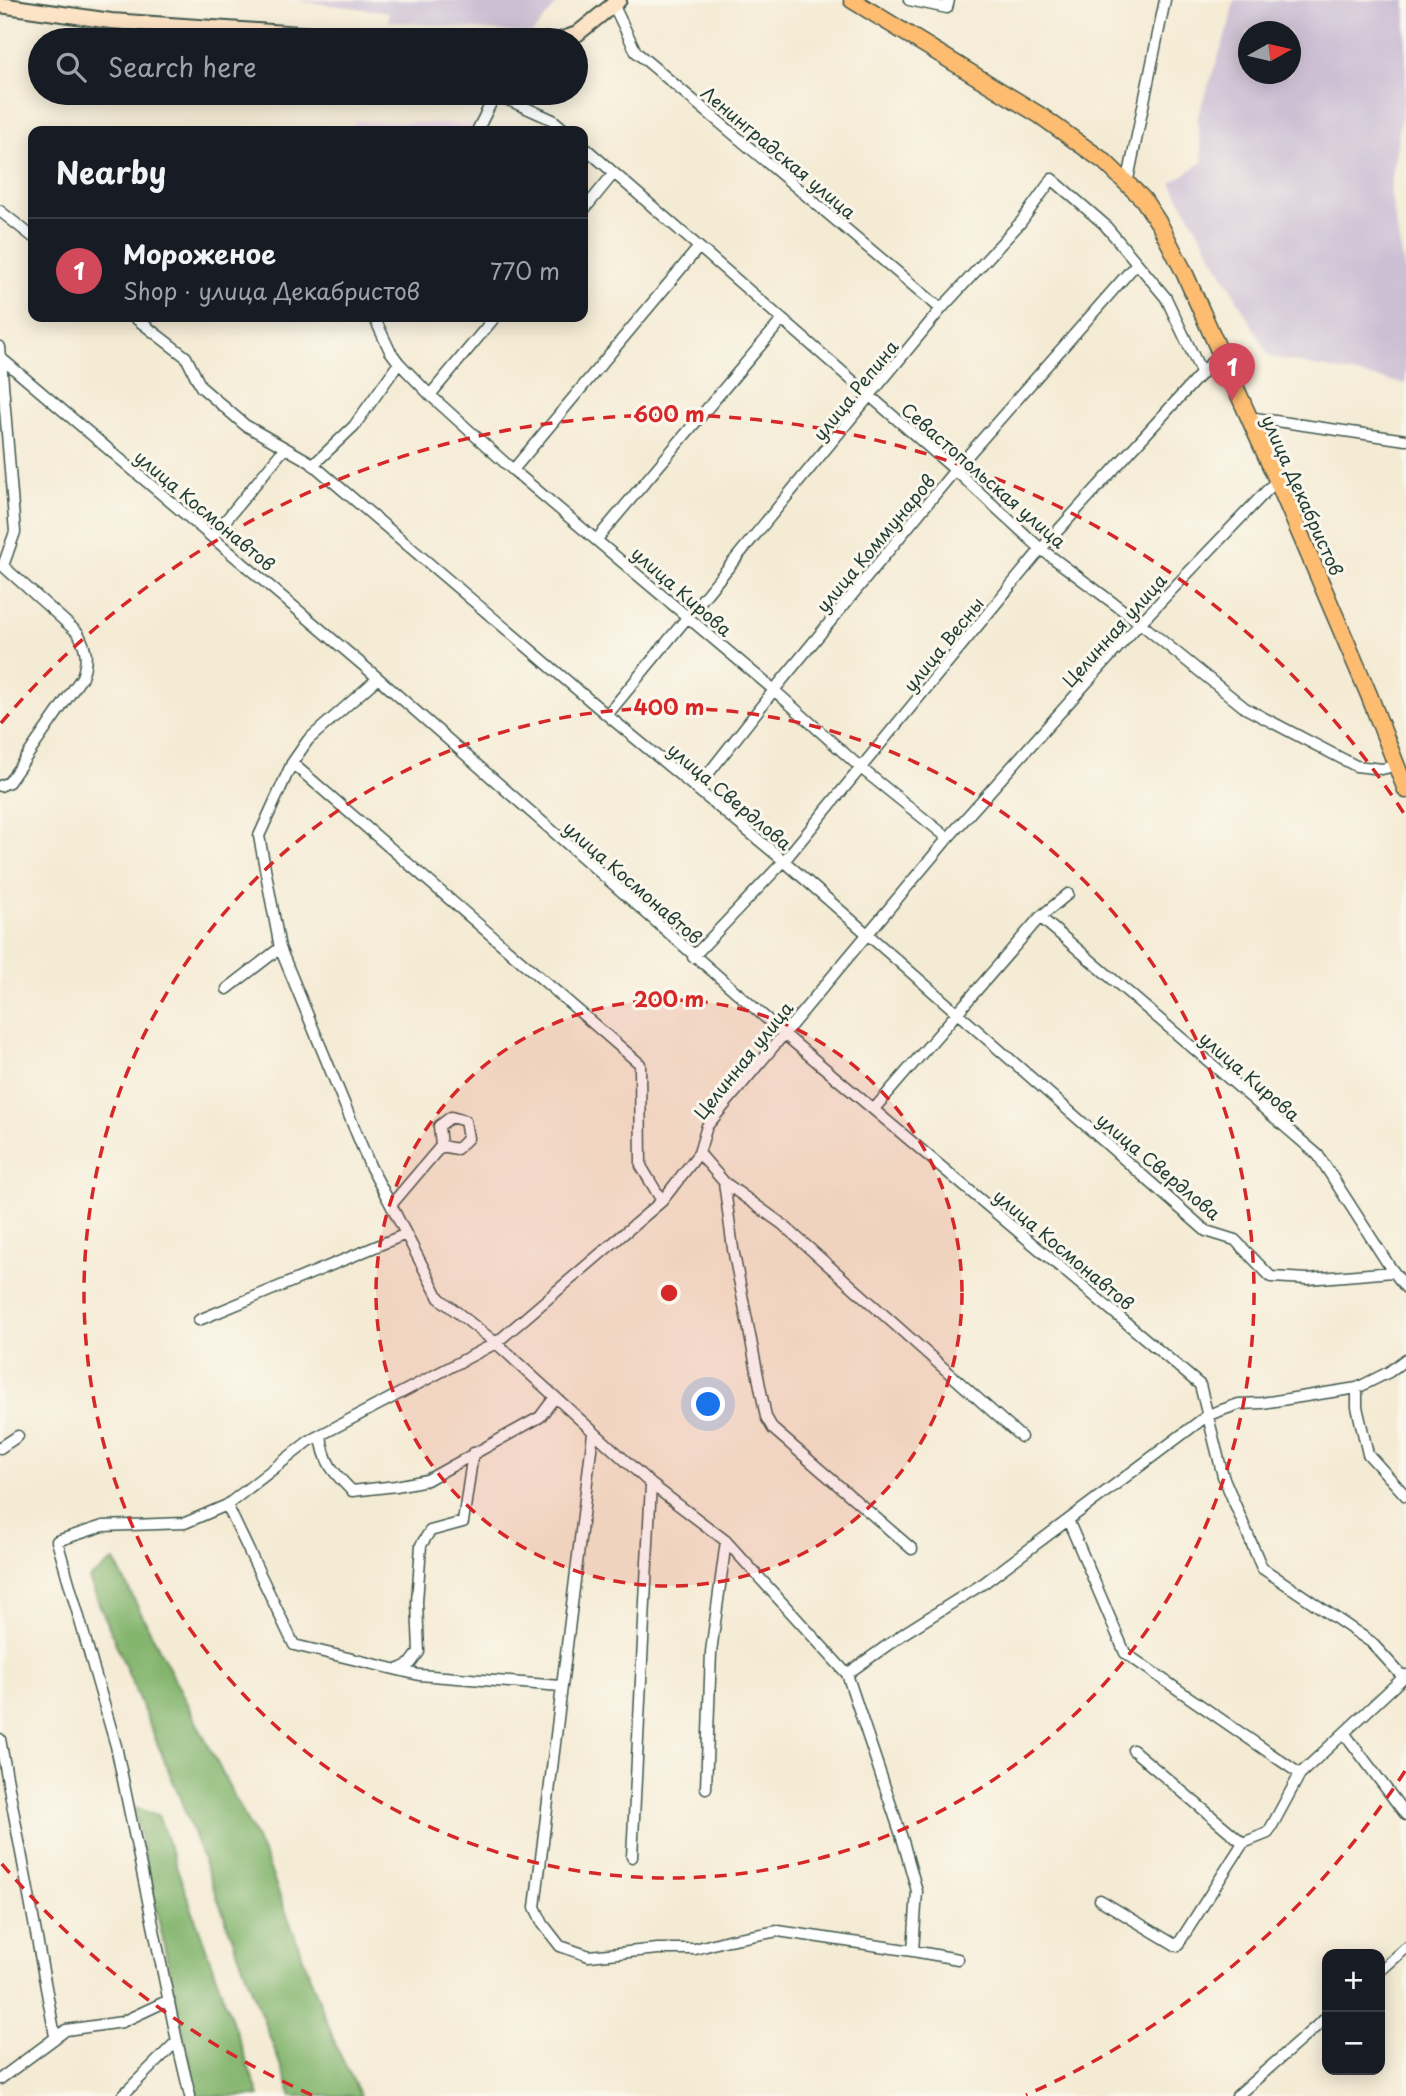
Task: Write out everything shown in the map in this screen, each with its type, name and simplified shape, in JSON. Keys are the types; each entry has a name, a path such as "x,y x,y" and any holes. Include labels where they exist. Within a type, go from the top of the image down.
{"main road":[{"name":"улица Декабристов","path":"852,0 1041,116 1105,162 1143,199 1160,225 1277,480 1398,765 1406,790"}],"street":[{"path":"909,0 947,8 949,0"},
{"path":"1127,184 1165,0"},
{"path":"585,28 616,3"},
{"name":"Ленинградская улица","path":"616,3 636,52 941,309"},
{"path":"0,5 111,21 213,28"},
{"path":"480,126 490,105"},
{"path":"521,105 560,126"},
{"name":"Севастопольская улица","path":"588,150 956,471 1041,549 1140,622 1245,708 1356,766 1382,769 1398,765"},
{"path":"588,205 614,173"},
{"name":"улица Репина","path":"607,715 941,309 1021,222 1052,179 1104,224 1137,263"},
{"path":"0,211 28,233"},
{"path":"513,470 699,247"},
{"path":"1137,263 1166,298 1202,374"},
{"name":"улица Коммунаров","path":"697,788 774,690 956,471 1137,263"},
{"path":"597,538 782,320"},
{"name":"улица Свердлова","path":"141,322 186,358 201,387 245,425 313,465 607,715 784,861 1206,1231 1235,1240 1270,1277 1308,1279 1393,1272"},
{"name":"улица Кирова","path":"376,322 399,363 430,395 513,470 597,538 862,769 948,838"},
{"path":"430,395 491,322"},
{"path":"0,347 15,532 3,566 78,633 86,647 87,662 82,677 9,782 0,786"},
{"name":"улица Весны","path":"693,957 784,861 1041,549 1220,353"},
{"name":"улица Космонавтов","path":"1,358 379,678 693,957 1200,1385 1223,1476 1262,1568 1371,1642 1404,1676"},
{"path":"313,465 354,426 399,363"},
{"path":"1248,417 1406,440"},
{"path":"212,537 284,449"},
{"name":"Целинная улица","path":"169,2000 116,1746 58,1541 103,1526 185,1523 227,1505 309,1441 496,1343 662,1202 699,1153 707,1126 866,934 1140,622 1277,480"},
{"path":"379,678 308,740 292,763 259,836 280,948 370,1166 439,1298 496,1343 651,1483 726,1541 847,1674 917,1891 914,1951"},
{"path":"292,763 640,1064 641,1166 662,1202"},
{"path":"874,1109 1040,917 1068,894"},
{"name":"улица Кирова","path":"1040,917 1318,1155 1406,1288"},
{"path":"227,989 280,948"},
{"path":"391,1205 441,1146"},
{"path":"699,1153 724,1182 782,1224 1021,1437"},
{"path":"724,1182 733,1249 766,1418 773,1429 912,1549"},
{"path":"199,1320 406,1234"},
{"path":"847,1674 906,1632 984,1583 1208,1415 1239,1404 1357,1388 1390,1372 1406,1359"},
{"path":"1357,1388 1357,1407 1368,1454 1406,1496"},
{"path":"321,1435 323,1454 333,1472 352,1491 396,1486 427,1480 540,1417 555,1397"},
{"path":"593,1433 536,1907 543,1924 560,1946 589,1956 657,1949 695,1949 778,1931 958,1959"},
{"path":"0,1448 18,1436"},
{"path":"397,1670 411,1663 419,1652 417,1602 421,1545 430,1531 463,1522 473,1453"},
{"path":"632,1857 651,1483"},
{"path":"227,1505 294,1645 419,1675 561,1686"},
{"path":"1068,1520 1125,1653 1300,1774"},
{"path":"706,1788 711,1652 726,1541"},
{"path":"1101,1900 1177,1946 1242,1843 1268,1833 1300,1774 1404,1676"},
{"path":"1345,1734 1406,1815"},
{"path":"0,1739 55,2036"},
{"path":"1133,1750 1242,1843"},
{"path":"1385,1967 1406,1948"},
{"path":"0,2079 66,2029 122,2022 169,2000 190,2096"},
{"path":"1237,2096 1322,2021"},
{"path":"122,2096 177,2041"}],"shaded area":[{"path":"293,0 560,0 537,28 466,28 388,21 389,12"},
{"path":"1234,0 1406,0 1406,85 1390,191 1406,277 1406,384 1270,357 1171,183 1203,162 1197,119 1229,25"},
{"path":"355,121 474,125 474,126 352,126"}],"green space":[{"path":"114,1560 266,1859 338,2051 361,2096 292,2096 178,1793 89,1579"},
{"path":"134,1808 158,1815 259,2096 197,2096"}],"place":[{"name":"Мороженое","path":"1232,401"}]}
